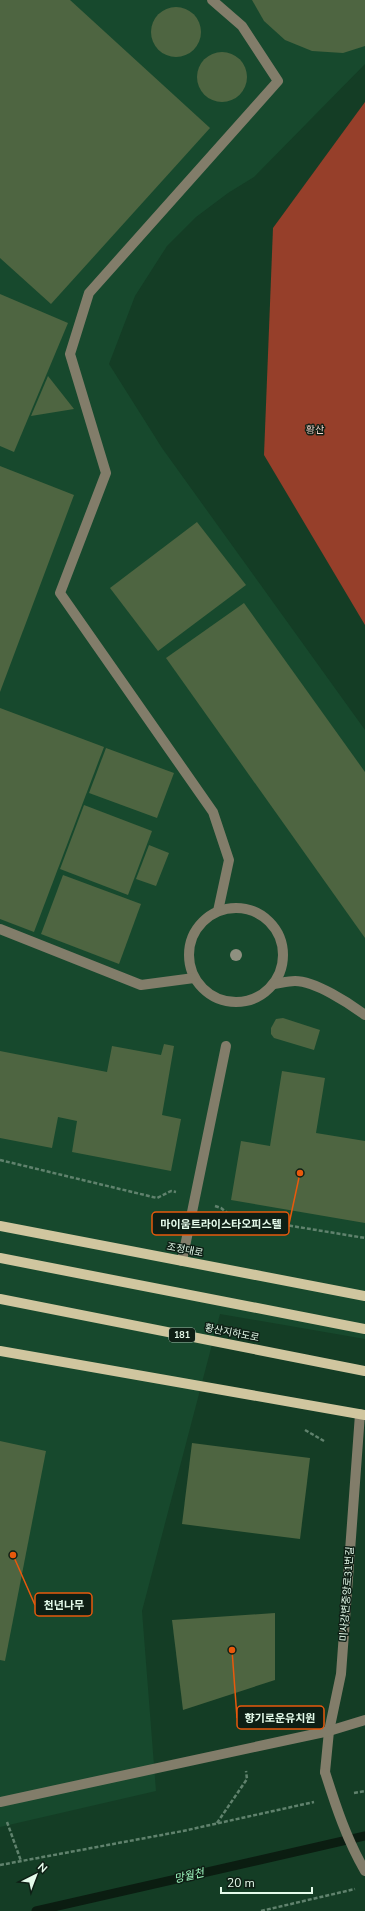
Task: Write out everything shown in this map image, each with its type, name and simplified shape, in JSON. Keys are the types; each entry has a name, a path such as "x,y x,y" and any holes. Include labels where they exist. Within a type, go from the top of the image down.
{"main road":[{"name":"조정대로","path":"0,1226 365,1296"},
{"path":"0,1258 365,1329"},
{"name":"황산지하도로","path":"0,1299 365,1371"},
{"path":"0,1351 363,1414"}],"street":[{"path":"212,0 242,26 278,82 89,293 70,354 106,473 60,593 213,812 229,860 218,911"},
{"path":"233,908 248,910 262,916 273,926 281,940 283,955 281,970 274,984 263,995 248,1001 232,1003 217,999 203,990 194,978 189,962 189,946 195,931 205,919 218,911 233,908"},
{"path":"0,929 141,985 194,978"},
{"path":"274,984 297,981 313,986 331,993 365,1015"},
{"path":"182,1261 226,1046"},
{"name":"미사강변중앙로31번길","path":"363,1414 341,1674 329,1731 325,1772 337,1810 352,1848 365,1872"},
{"path":"0,1802 329,1731 365,1720"}],"path":[{"path":"0,1160 158,1198 171,1191"},
{"path":"221,1208 231,1216 365,1238"},
{"path":"305,1430 324,1441"},
{"path":"217,1823 247,1779 246,1766"},
{"path":"349,1794 365,1791"},
{"path":"0,1865 217,1823 318,1801"},
{"path":"0,1802 21,1861"},
{"path":"261,1911 358,1888"}],"shaded area":[{"path":"0,0 365,0 365,64 254,177 228,193 196,217 167,246 135,296 109,364 162,448 365,730 365,1339 220,1314 142,1611 156,1791 0,1827"}],"green space":[{"name":"황산","path":"365,102 365,625 264,455 273,228"}],"building":[{"path":"0,0 70,0 210,128 51,304 0,258"},
{"path":"252,0 365,0 365,46 343,53 312,51 285,40 264,21"},
{"path":"176,7 186,9 194,14 199,22 201,32 199,42 194,50 186,55 176,57 166,55 158,50 153,42 151,32 153,22 158,14 166,9"},
{"path":"222,52 232,54 240,59 245,67 247,77 245,87 240,95 232,100 222,102 212,100 204,95 199,87 197,77 199,67 204,59 212,54"},
{"path":"0,294 68,323 14,452 0,446"},
{"path":"48,376 74,409 31,416"},
{"path":"0,466 74,495 0,692"},
{"path":"197,522 246,585 158,651 110,588"},
{"path":"244,603 365,772 365,938 166,658"},
{"path":"0,708 104,747 34,932 0,919"},
{"path":"106,748 174,773 157,818 89,793"},
{"path":"84,805 152,831 128,895 60,869"},
{"path":"149,845 169,853 156,886 136,879"},
{"path":"63,875 141,904 119,964 41,934"},
{"path":"283,1018 320,1030 314,1050 274,1038 271,1034 271,1028 276,1019"},
{"path":"164,1044 174,1046 162,1115 181,1119 171,1171 72,1152 77,1121 58,1117 52,1148 0,1138 0,1051 107,1072 112,1046 161,1055"},
{"path":"282,1071 325,1078 316,1133 365,1141 365,1223 231,1200 241,1141 270,1146"},
{"path":"0,1441 46,1451 5,1661 0,1660"},
{"path":"192,1443 310,1458 300,1539 182,1524"},
{"path":"275,1613 275,1680 183,1710 172,1620"}],"waterway":[{"name":"망월천","path":"36,1911 365,1836"}],"place":[{"name":"마이움트라이스타오피스텔","path":"300,1173"},
{"name":"천년나무","path":"13,1555"},
{"name":"향기로운유치원","path":"232,1650"}]}
